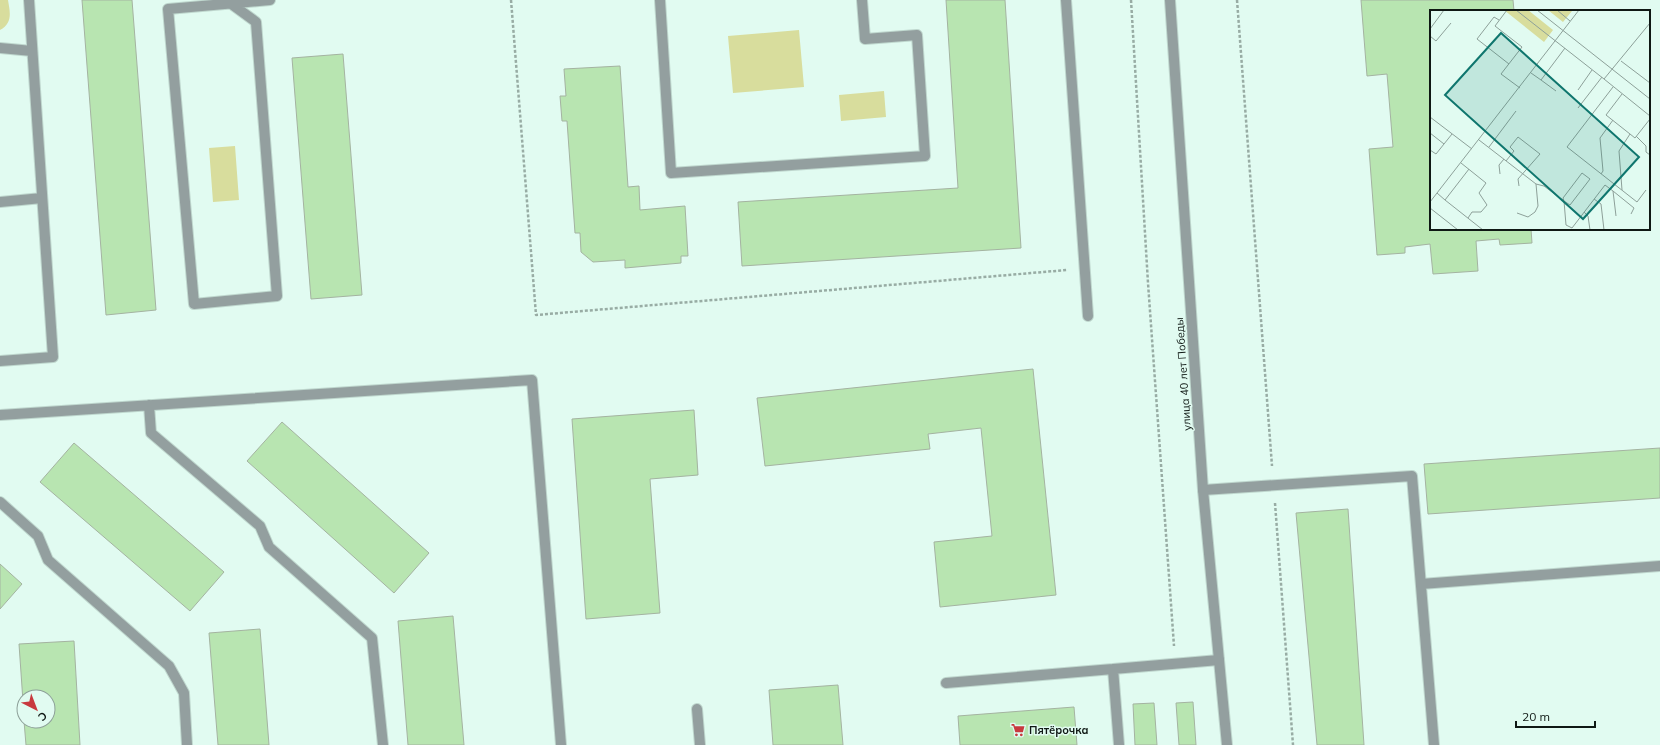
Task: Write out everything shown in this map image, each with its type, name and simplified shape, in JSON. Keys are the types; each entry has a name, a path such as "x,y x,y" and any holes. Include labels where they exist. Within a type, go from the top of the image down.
{"street":[{"path":"0,361 53,357 29,0"},
{"path":"229,2 256,22 277,296 194,304 168,9 229,2 270,0"},
{"path":"660,0 671,173 925,156 917,35 865,39 862,0"},
{"path":"1066,0 1088,316"},
{"name":"улица 40 лет Победы","path":"1170,0 1203,490 1227,745"},
{"path":"0,48 32,51"},
{"path":"0,202 42,198"},
{"path":"0,415 532,380 561,745"},
{"path":"149,405 151,433 260,526 269,547 372,638 383,745"},
{"path":"1203,490 1412,476 1434,745"},
{"path":"0,502 38,536 48,560 169,666 184,693 187,745"},
{"path":"1421,584 1660,566"},
{"path":"946,683 1219,660"},
{"path":"1113,669 1119,745"},
{"path":"697,709 700,745"}],"path":[{"path":"510,0 536,315 1085,269"},
{"path":"1131,0 1148,291 1175,664"},
{"path":"1237,0 1293,745"}],"green space":[{"path":"0,0 8,0 10,17 7,24 0,30"},
{"path":"799,30 804,87 733,93 728,36"},
{"path":"884,91 886,117 841,121 839,95"},
{"path":"235,146 239,200 213,202 209,148"}],"building":[{"path":"82,0 132,0 156,310 106,315"},
{"path":"946,0 1005,0 1021,248 742,266 738,202 958,188"},
{"path":"1361,0 1513,0 1514,10 1430,10 1430,230 1531,230 1532,243 1500,245 1499,239 1476,241 1478,271 1433,274 1430,244 1405,247 1405,253 1377,255 1369,149 1393,147 1387,74 1367,76"},
{"path":"343,54 362,295 311,299 292,58"},
{"path":"620,66 628,187 639,186 640,210 685,206 688,256 681,256 681,263 625,268 625,260 593,262 581,252 580,233 575,233 567,121 562,121 560,96 566,96 564,69"},
{"path":"1033,369 1056,595 940,607 934,542 992,536 981,428 928,434 930,449 765,466 757,398"},
{"path":"694,410 698,475 650,479 660,613 586,619 572,419"},
{"path":"282,422 429,553 394,593 247,461"},
{"path":"74,443 224,572 190,611 40,482"},
{"path":"1660,448 1660,498 1428,514 1424,464"},
{"path":"1348,509 1364,745 1317,745 1296,513"},
{"path":"0,564 22,584 0,609"},
{"path":"453,616 464,745 408,745 398,621"},
{"path":"260,629 269,745 218,745 209,633"},
{"path":"74,641 80,745 26,745 25,729 56,729 56,689 22,689 19,644"},
{"path":"838,685 843,745 773,745 769,690"},
{"path":"1193,702 1196,745 1179,745 1176,703"},
{"path":"1154,703 1157,745 1135,745 1133,704"},
{"name":"Пятёрочка","path":"1074,707 1077,745 960,745 958,716"}],"place":[{"name":"Пятёрочка","path":"1018,730"}]}
